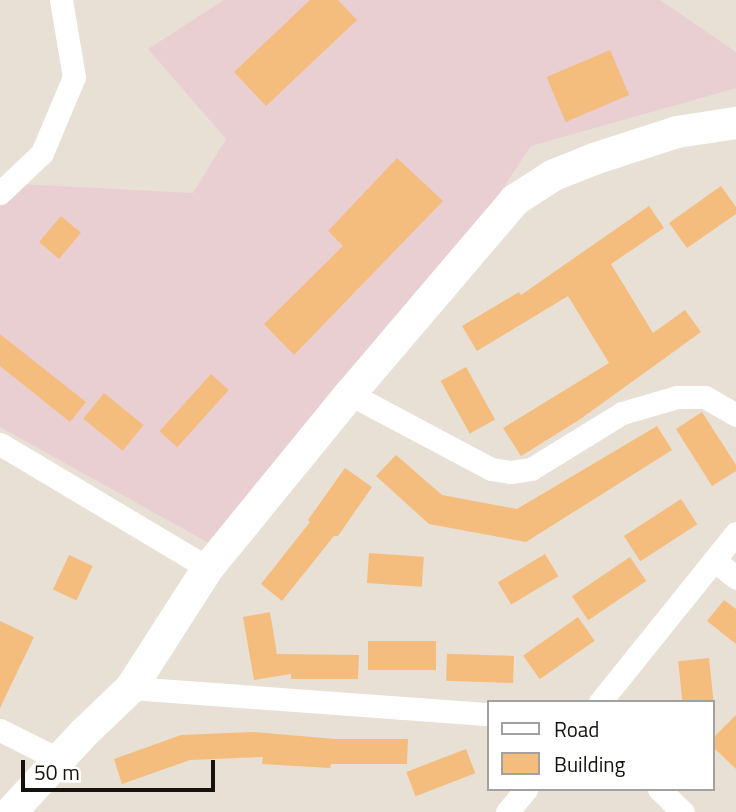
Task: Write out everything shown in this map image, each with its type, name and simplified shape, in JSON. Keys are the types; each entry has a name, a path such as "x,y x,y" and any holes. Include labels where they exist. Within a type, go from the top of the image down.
{"street":[{"path":"0,193 42,153 74,77 61,0"},
{"path":"10,812 131,688 208,568 350,394 515,200 554,175 594,159 677,132 736,122"},
{"path":"350,394 491,469 510,472 531,469 622,413 677,397 705,397 736,415"},
{"path":"0,444 208,568"},
{"path":"602,700 736,533"},
{"path":"714,560 736,579"},
{"path":"131,688 488,714"},
{"path":"0,730 58,760"},
{"path":"507,812 524,791"},
{"path":"661,791 683,812"}],"shaded area":[{"path":"224,0 660,0 736,52 736,88 531,146 446,273 225,552 0,427 0,183 193,193 226,139 148,49"}],"building":[{"path":"310,0 338,0 357,20 266,106 234,72"},
{"path":"610,50 629,95 566,122 546,77"},
{"path":"397,158 443,201 294,355 264,324 343,246 328,231"},
{"path":"721,186 736,207 736,214 687,248 669,223"},
{"path":"649,206 664,228 611,264 653,333 685,310 701,332 579,420 521,456 503,428 609,363 568,296 477,351 462,326 519,292 521,295"},
{"path":"61,216 81,233 59,259 39,242"},
{"path":"0,334 86,402 70,422 0,366"},
{"path":"466,367 495,419 470,434 441,381"},
{"path":"211,374 229,390 177,447 159,431"},
{"path":"104,393 144,425 123,451 83,419"},
{"path":"702,412 736,465 736,471 712,486 676,429"},
{"path":"657,426 672,450 526,542 429,524 376,476 396,455 442,495 517,509"},
{"path":"345,468 372,487 338,536 334,536 282,601 261,584 310,522 308,520"},
{"path":"681,499 697,524 640,561 624,536"},
{"path":"369,553 424,557 422,587 367,583"},
{"path":"545,554 558,576 511,605 498,582"},
{"path":"69,555 93,566 77,600 53,589"},
{"path":"630,557 646,581 588,620 572,596"},
{"path":"724,600 736,609 736,644 707,621"},
{"path":"270,612 277,654 359,655 358,679 291,679 291,674 254,680 243,617"},
{"path":"578,617 595,641 540,679 523,655"},
{"path":"0,621 34,637 0,708"},
{"path":"368,641 436,641 436,670 368,670"},
{"path":"447,654 514,656 513,683 446,681"},
{"path":"709,658 713,700 682,700 678,661"},
{"path":"736,715 736,769 715,749 715,736"},
{"path":"253,732 335,739 408,739 407,764 331,764 330,768 262,764 263,757 190,760 122,784 114,759 181,735"},
{"path":"466,749 475,773 416,796 406,772"}]}
